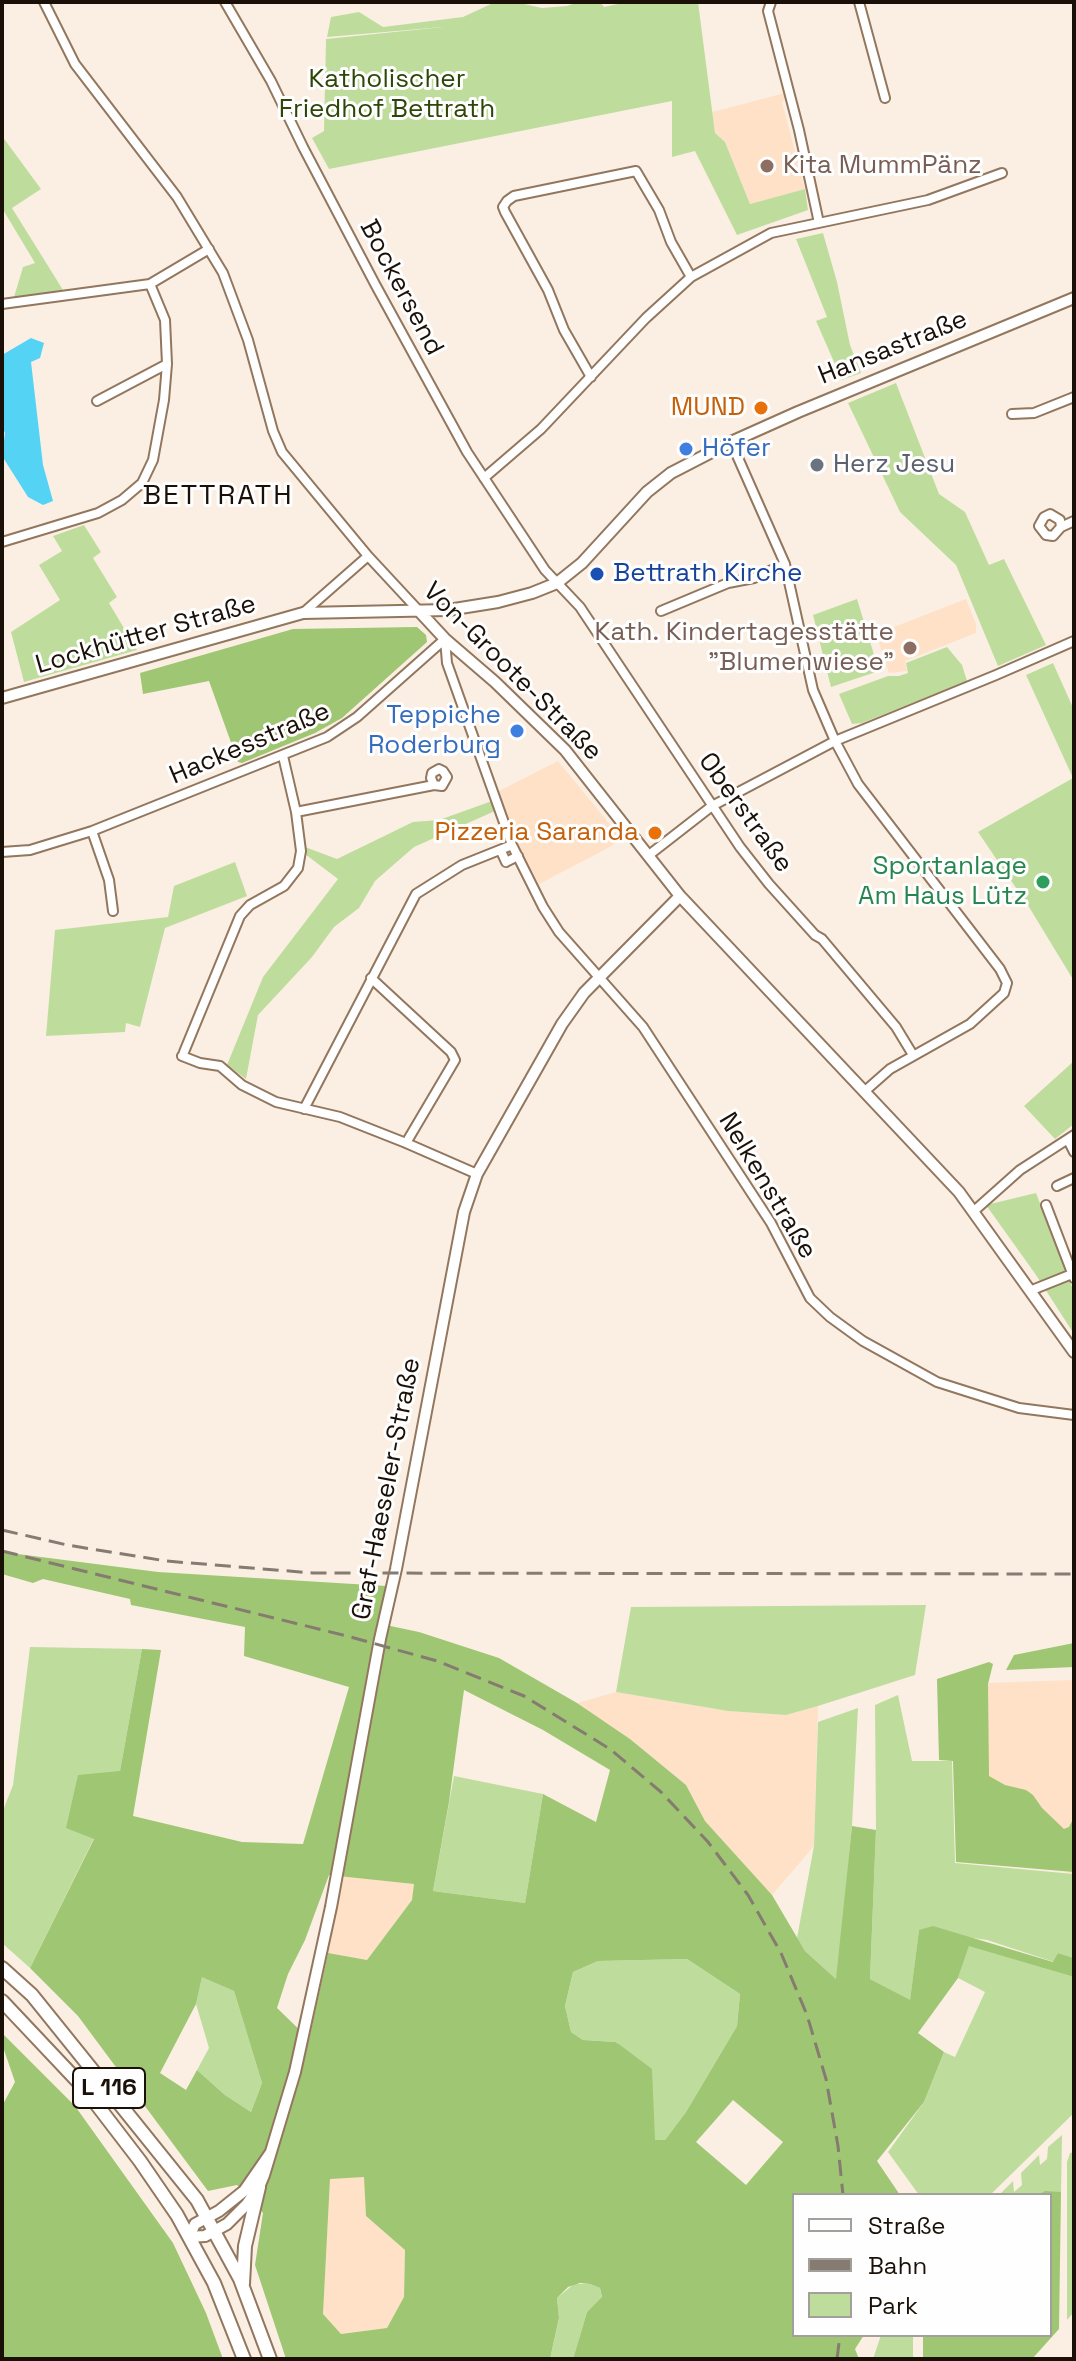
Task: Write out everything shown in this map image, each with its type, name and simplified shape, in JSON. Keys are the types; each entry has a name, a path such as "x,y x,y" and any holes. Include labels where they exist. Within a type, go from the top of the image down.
{"main road":[{"name":"L 116","path":"2,1968 32,1995 197,2200 243,2288 270,2359"},
{"name":"L 116","path":"2,2001 84,2088 140,2161 189,2237 214,2283 244,2359"},
{"path":"243,2288 245,2246 259,2187"}],"street":[{"name":"Von-Groote-Straße","path":"44,2 75,64 169,186 223,273 248,340 273,431 282,452 368,556 445,639 565,750 680,896 974,1211 1074,1352"},
{"name":"Bockersend","path":"225,2 271,81 375,284 467,452 545,570 557,583"},
{"path":"771,2 768,11 819,223"},
{"path":"859,2 885,98"},
{"path":"591,377 505,212 503,207 507,201 514,196 636,171 659,210 671,242 691,277"},
{"path":"484,478 541,429 646,318 691,277 771,233 928,200 1002,173"},
{"path":"2,304 150,284 209,249"},
{"path":"2,542 98,513 122,500 142,483 153,460 167,364 165,320 150,284"},
{"name":"Hansastraße","path":"420,612 498,602 557,583 588,557 647,492 671,473 731,442 848,390 1074,298"},
{"path":"97,401 167,364"},
{"path":"1012,414 1034,413 1074,397"},
{"path":"731,442 785,564 813,690 835,741 858,784 1000,969 1007,983 1004,993 970,1024 890,1069 865,1091"},
{"path":"1061,527 1074,521"},
{"name":"Lockhütter Straße","path":"303,613 368,556"},
{"path":"661,611 728,583 754,578 785,564"},
{"name":"Oberstraße","path":"557,583 580,607 712,806 769,884 822,939 896,1027 913,1055"},
{"name":"Lockhütter Straße","path":"2,698 303,613 420,612"},
{"name":"Hackesstraße","path":"2,852 30,850 92,831 327,737 357,717 445,639"},
{"name":"Nelkenstraße","path":"445,639 447,663 512,845 559,932 643,1027 771,1223 810,1298 863,1341 937,1382 1019,1408 1074,1415"},
{"path":"649,855 712,806 835,741 1074,641"},
{"path":"283,756 296,812 301,851 298,868 284,886 250,905 240,916 183,1054 200,1063 220,1066 242,1085 276,1102 340,1117 477,1174"},
{"path":"296,812 434,785"},
{"path":"92,831 109,880 113,911"},
{"path":"304,1109 416,894 462,865 512,845"},
{"path":"501,851 506,862 518,856"},
{"name":"Graf-Haeseler-Straße","path":"271,2152 244,2191 195,2224 189,2237 205,2236 215,2230 237,2214 259,2187 271,2152 295,2072 311,2006 464,1212 477,1174 562,1024 598,978 680,896"},
{"path":"371,978 451,1052 455,1060 406,1143"},
{"path":"974,1211 1020,1170 1071,1138 1074,1152"},
{"path":"1057,1186 1074,1178"},
{"path":"1032,1290 1073,1276 1046,1205"}],"shaded area":[{"name":"Kita MummPänz","path":"785,93 786,98 782,102 805,189 750,204 725,142 715,133 712,112"},
{"name":"Kath. Kindertagesstätte \"Blumenwiese\"","path":"966,599 976,624 976,633 905,661 907,671 889,673 876,634"},
{"path":"558,761 621,838 610,847 539,884 515,839 497,792"},
{"path":"1074,1680 1074,1874 979,1851 986,1683"},
{"path":"616,1692 728,1711 786,1715 818,1706 814,1846 772,1895 705,1821 686,1785 630,1739 577,1703"},
{"path":"344,1876 415,1884 412,1900 367,1960 328,1953"},
{"path":"365,2177 366,2216 405,2250 404,2298 387,2328 341,2334 323,2314 330,2178"}],"green space":[{"name":"Katholischer Friedhof Bettrath","path":"515,2 542,8 578,2 600,2 604,7 627,2 698,2 715,133 725,142 750,204 805,189 808,210 737,235 695,151 672,157 672,101 329,169 312,138 324,131 326,39 443,27 327,37 331,17 359,12 383,27 463,17 493,3"},
{"path":"2,136 41,189 12,208 63,290 14,297 23,267 35,263 2,208"},
{"path":"823,233 850,345 861,373 842,380 816,321 827,317 796,239"},
{"path":"896,383 939,494 965,512 989,565 1004,559 1046,645 998,666 956,565 900,512 848,403"},
{"path":"84,525 101,552 93,558 117,597 109,603 137,650 24,682 11,632 60,600 39,565 62,551 53,536"},
{"path":"857,599 879,671 831,687 813,615"},
{"path":"417,627 426,635 427,642 342,718 315,733 242,763 238,762 209,681 143,694 140,673 293,629"},
{"path":"947,647 962,665 967,681 862,723 852,724 839,694 888,676 908,673 906,663"},
{"name":"Sportanlage Am Haus Lütz","path":"1053,663 1074,710 1074,981 978,832 1073,778 1026,675"},
{"path":"492,801 495,811 414,847 375,881 359,908 334,927 312,957 258,1015 246,1079 227,1065 263,977 338,879 305,854 305,847 337,859 413,822 439,820"},
{"path":"235,862 247,896 165,928 140,1027 126,1023 125,1032 46,1036 55,930 168,917 174,886"},
{"path":"1074,1061 1074,1124 1055,1139 1024,1106"},
{"path":"1036,1193 1074,1292 1074,1334 986,1205"},
{"path":"2,1552 158,1572 386,1586 381,1624 419,1632 499,1658 577,1703 630,1739 686,1785 705,1821 772,1895 805,1951 836,1979 852,1826 876,1830 870,1979 910,2000 919,1930 933,1926 1053,1962 1058,1953 1074,1958 1074,1977 969,1946 958,1978 918,2033 944,2052 924,2102 877,2161 899,2193 792,2193 792,2337 863,2337 855,2349 859,2359 573,2359 587,2312 602,2297 600,2288 580,2283 568,2287 557,2298 559,2318 550,2359 286,2359 255,2265 263,2213 237,2185 208,2191 78,2016 30,1968 94,1839 66,1828 78,1775 120,1771 142,1649 161,1650 133,1816 242,1842 303,1844 349,1687 244,1656 245,1627 131,1605 130,1599 43,1579 33,1583 2,1574","holes":["464,1690 543,1730 610,1770 596,1822 543,1794 525,1903 433,1891","329,1875 414,1884 412,1900 367,1960 328,1953 309,2039 277,2008 288,1974 305,1940","687,1959 740,1994 737,2026 686,2112 665,2140 655,2140 652,2069 616,2042 583,2040 571,2032 565,2006 573,1972 598,1961","202,1977 234,1991 262,2083 251,2112 225,2095 197,2070 186,2090 160,2073 196,2004","733,2100 783,2142 746,2185 696,2142","364,2177 366,2216 405,2250 404,2297 387,2328 341,2334 323,2314 330,2179"]},
{"path":"926,1605 915,1675 786,1715 728,1711 616,1692 631,1607"},
{"path":"1074,1643 1074,1667 1006,1670 1014,1655"},
{"path":"30,1647 142,1649 120,1771 94,1838 30,1968 2,1943 2,1813 13,1785"},
{"path":"989,1662 993,1664 988,1684 989,1776 1005,1785 1026,1790 1064,1829 1069,1827 1074,1817 1074,1872 956,1862 953,1761 939,1760 937,1679"},
{"path":"898,1695 912,1761 952,1761 955,1863 1074,1874 1074,1958 1058,1953 1054,1962 987,1940 919,1930 910,2001 870,1979 876,1830 875,1705"},
{"path":"858,1708 852,1826 837,1980 805,1951 797,1938 814,1846 818,1722"},
{"path":"454,1776 543,1794 525,1903 433,1891"},
{"path":"969,1945 1074,1977 1074,2113 992,2193 918,2193 888,2152 924,2102 944,2052 955,2057 985,1992 958,1978"},
{"path":"687,1959 740,1994 737,2026 686,2112 665,2140 654,2140 652,2092 617,2042 583,2040 571,2032 565,2006 573,1972 598,1961"},
{"path":"202,1976 234,1991 262,2083 251,2112 225,2095 197,2070 209,2048 196,2004"},
{"path":"2,2033 75,2106 173,2243 206,2313 223,2359 2,2358 2,2106 15,2082 2,2044"},
{"path":"1062,2135 1061,2192 1001,2193 1013,2181 1014,2192 1022,2185 1021,2173 1039,2155 1040,2165 1047,2159 1048,2147"},
{"path":"1074,2152 1074,2312 1067,2320 1067,2162 1070,2153"},
{"path":"1061,2192 1059,2329 1052,2337 1052,2193 1042,2193"},
{"path":"574,2284 590,2284 600,2288 602,2298 587,2312 573,2359 550,2359 559,2319 557,2298"},
{"path":"880,2337 913,2337 913,2359 873,2359"},
{"path":"923,2337 1052,2337 1032,2359 923,2359"}],"water":[{"path":"31,338 44,343 40,358 31,362 43,465 53,501 43,505 28,497 2,456 5,433 2,426 2,355"}],"railway":[{"path":"2,1530 67,1545 166,1561 313,1573 1074,1574"},
{"path":"2,1551 437,1661 524,1696 610,1749 661,1792 708,1842 748,1895 781,1953 807,2015 826,2079 843,2193"},
{"path":"837,2359 840,2337"}],"place":[{"name":"Kita MummPänz","path":"767,166"},
{"name":"MUND","path":"761,408"},
{"name":"Höfer","path":"686,449"},
{"name":"Herz Jesu","path":"817,465"},
{"name":"Bettrath Kirche","path":"597,574"},
{"name":"Kath. Kindertagesstätte \"Blumenwiese\"","path":"910,648"},
{"name":"Teppiche Roderburg","path":"517,731"},
{"name":"Pizzeria Saranda","path":"655,833"},
{"name":"Sportanlage Am Haus Lütz","path":"1043,882"}],"district":[{"name":"BETTRATH","path":"218,496"}]}
